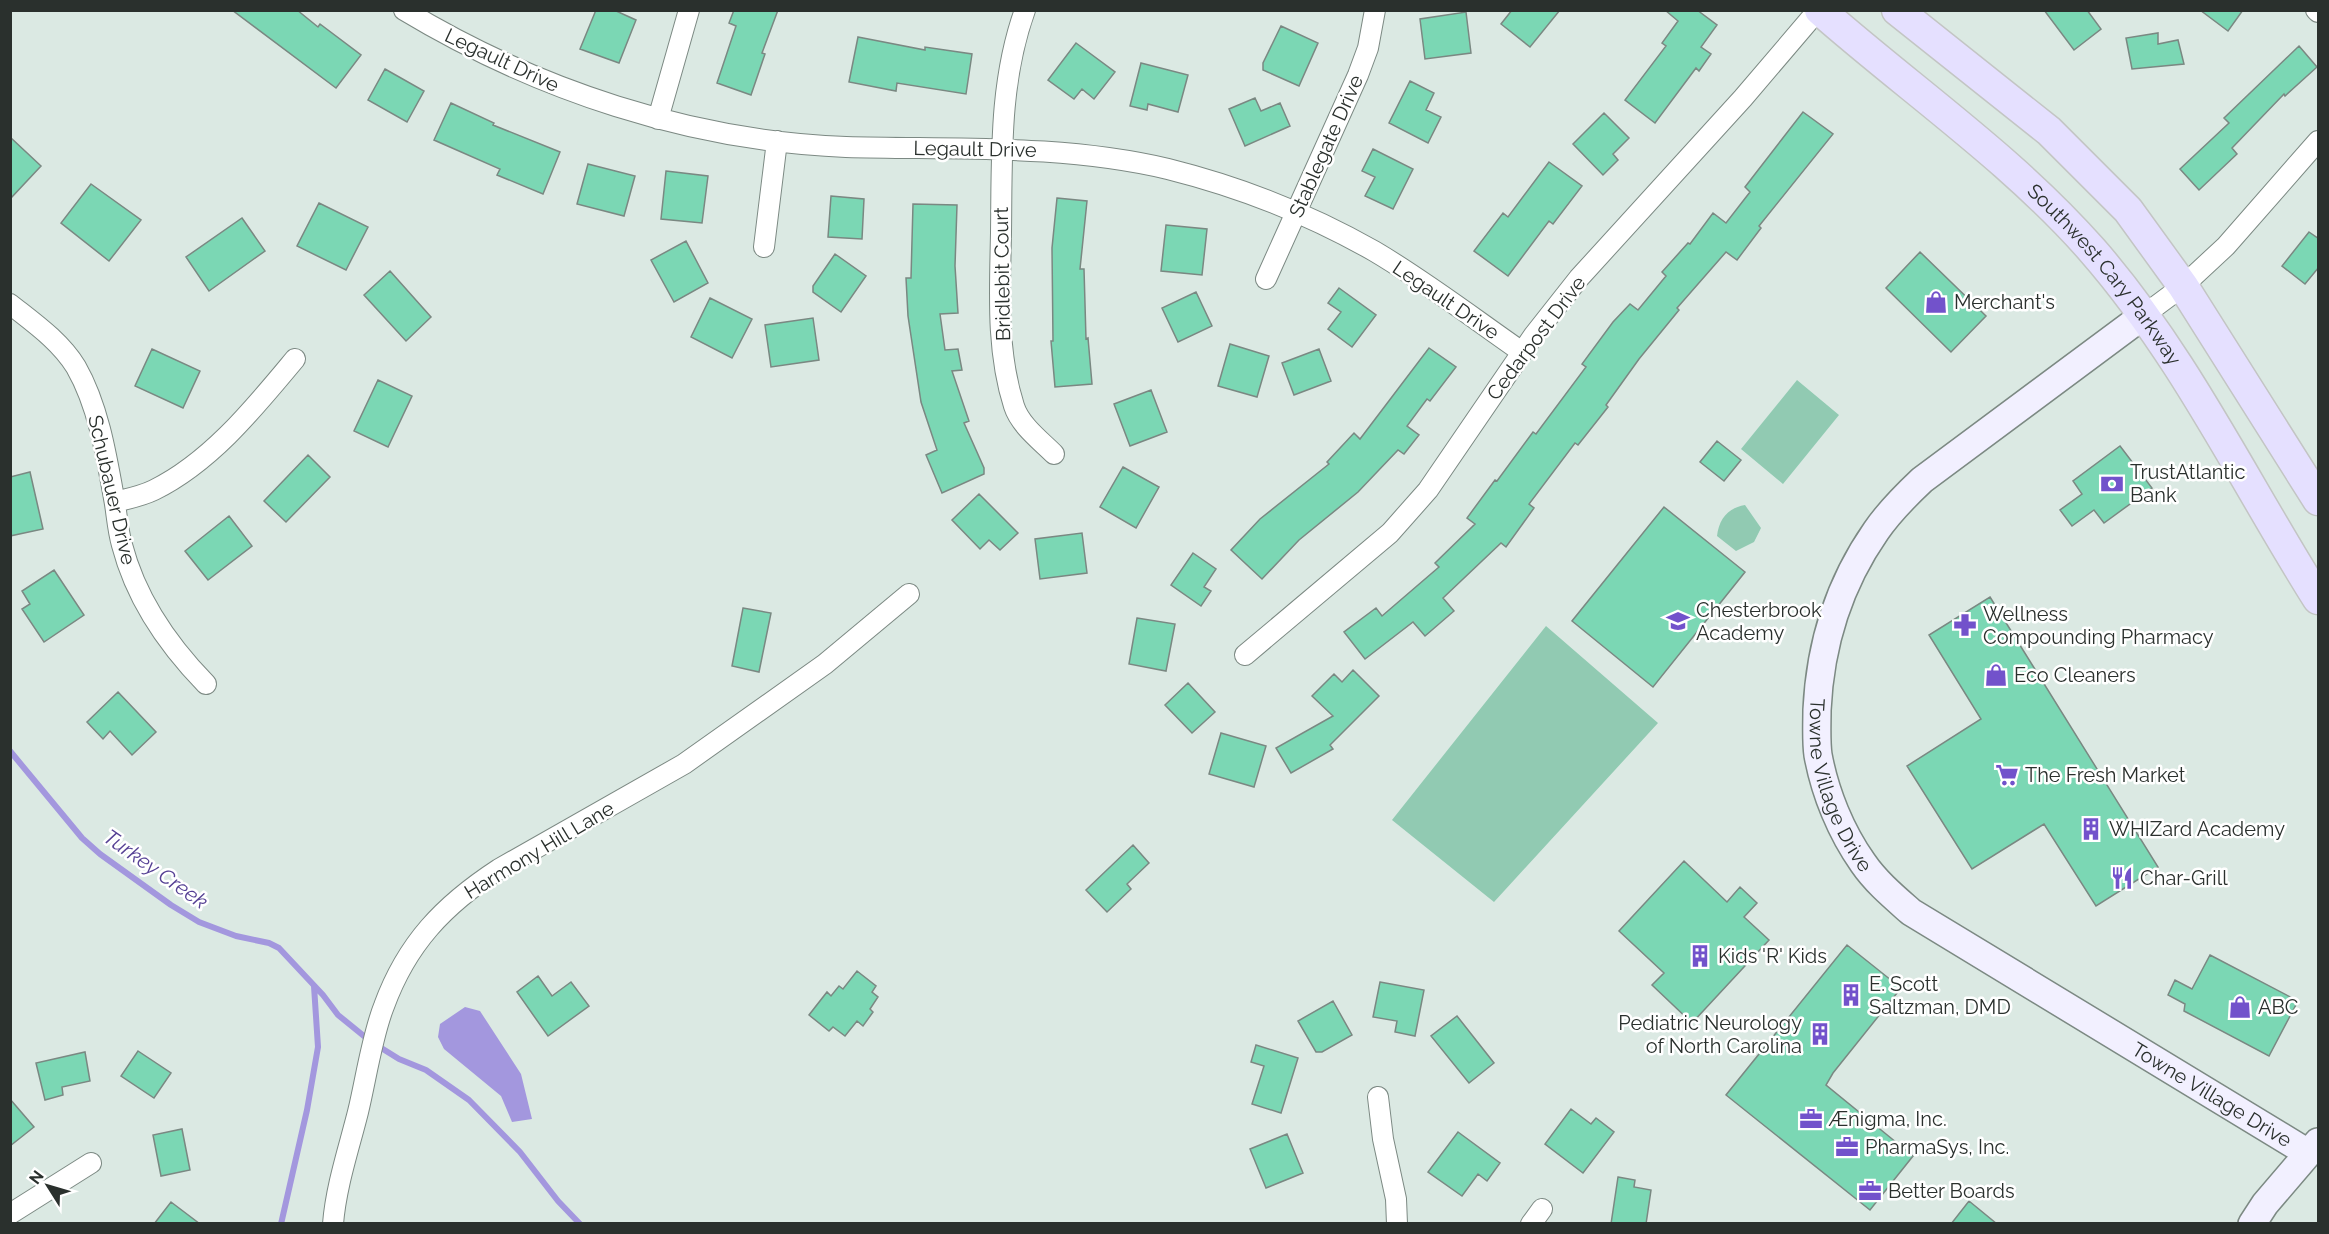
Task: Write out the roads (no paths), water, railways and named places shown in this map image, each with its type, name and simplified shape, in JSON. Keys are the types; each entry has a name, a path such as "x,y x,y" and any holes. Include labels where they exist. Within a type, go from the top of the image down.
{"main road":[{"name":"Southwest Cary Parkway","path":"1819,10 2010,167 2053,207 2092,250 2144,315 2224,438 2319,599"},
{"path":"1897,10 2049,130 2128,210 2183,286 2319,500"}],"street":[{"name":"Legault Drive","path":"404,10 471,48 519,70 567,90 658,119 734,135 846,147 1002,148 1110,158 1167,169 1246,192 1297,212 1373,251 1419,279 1522,352"},
{"path":"658,119 689,10"},
{"name":"Bridlebit Court","path":"1025,10 1009,64 1002,126 999,317 1003,356 1014,408 1026,427 1054,454"},
{"name":"Stablegate Drive","path":"1266,279 1358,75 1368,48 1375,10"},
{"name":"Cedarpost Drive","path":"1245,655 1390,533 1411,511 1428,490 1522,352 1579,278 1743,98 1819,10"},
{"path":"764,247 777,141"},
{"path":"2144,315 2183,286 2226,246 2319,141"},
{"name":"Schubauer Drive","path":"10,303 44,330 76,368 94,412 115,502 121,543 128,566 147,609 172,648 206,684"},
{"name":"Towne Village Drive","path":"2144,315 1922,480 1900,501 1876,531 1857,561 1842,593 1823,652 1818,686 1818,754 1833,806 1845,834 1864,864 1911,912 2315,1152"},
{"path":"115,502 153,491 176,478 208,453 261,399 295,359"},
{"name":"Harmony Hill Lane","path":"333,1224 383,1008 399,969 418,940 440,914 470,888 499,869 684,764 825,664 909,594"},
{"path":"1378,1097 1383,1139 1396,1199 1397,1224"},
{"path":"2252,1224 2265,1204 2315,1152"},
{"path":"10,1214 91,1163"}],"waterway":[{"name":"Turkey Creek","path":"10,751 82,838 100,854 171,905 199,922 236,936 269,943 279,948 323,995 338,1015 370,1041 399,1059 426,1070 469,1100 520,1152 558,1201 580,1224"},
{"name":"Turkey Creek","path":"281,1224 307,1110 318,1047 314,986"}],"place":[{"name":"Merchant's","path":"1936,302"},
{"name":"TrustAtlantic Bank","path":"2112,484"},
{"name":"Chesterbrook Academy","path":"1678,621"},
{"name":"Wellness Compounding Pharmacy","path":"1965,625"},
{"name":"Eco Cleaners","path":"1996,675"},
{"name":"The Fresh Market","path":"2007,775"},
{"name":"WHIZard Academy","path":"2091,829"},
{"name":"Char-Grill","path":"2122,878"},
{"name":"Kids 'R' Kids","path":"1700,956"},
{"name":"E. Scott Saltzman, DMD","path":"1851,995"},
{"name":"ABC","path":"2240,1007"},
{"name":"Pediatric Neurology of North Carolina","path":"1820,1034"},
{"name":"Ænigma, Inc.","path":"1811,1119"},
{"name":"PharmaSys, Inc.","path":"1847,1147"},
{"name":"Better Boards","path":"1870,1191"}]}
